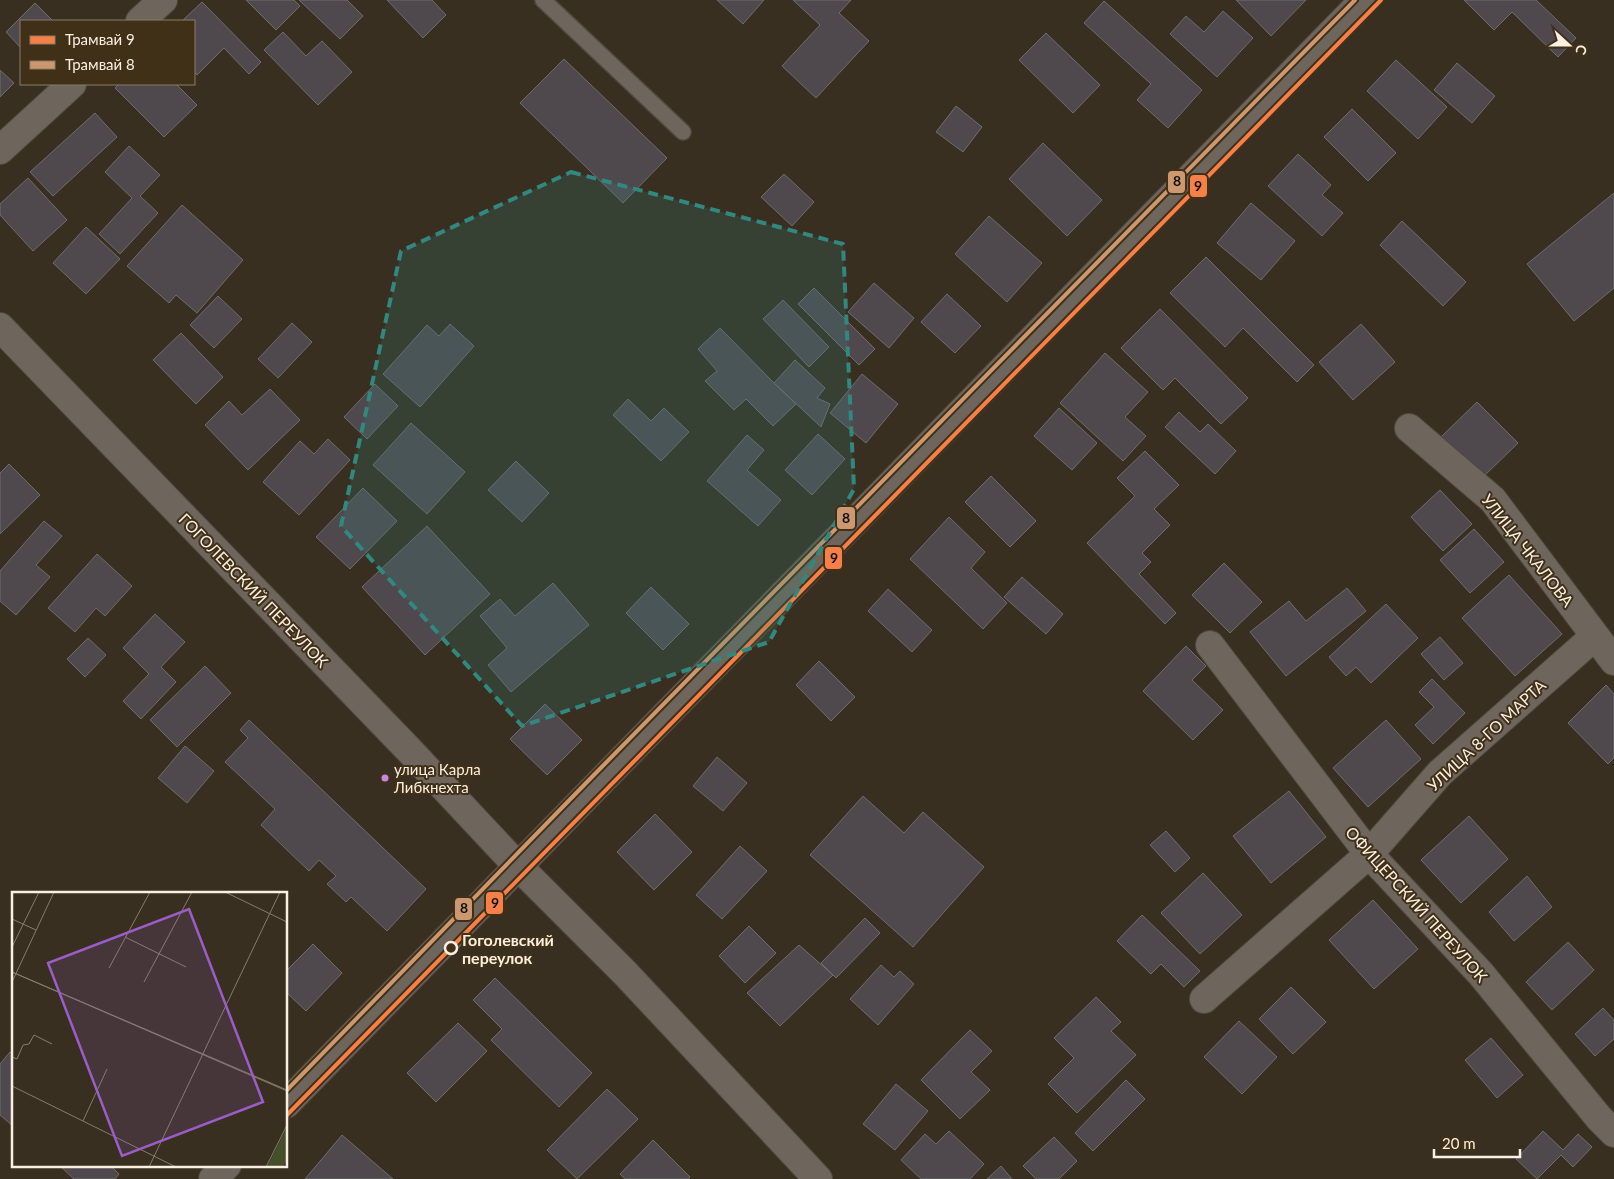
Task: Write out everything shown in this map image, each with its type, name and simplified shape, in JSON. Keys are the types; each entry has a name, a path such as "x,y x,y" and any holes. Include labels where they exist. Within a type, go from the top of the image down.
{"street":[{"path":"141,20 163,0"},
{"path":"288,1102 1364,0"},
{"path":"0,150 71,85"},
{"name":"ГОГОЛЕВСКИЙ ПЕРЕУЛОК","path":"0,327 403,744 518,866 626,973 818,1179"},
{"name":"УЛИЦА ЧКАЛОВА","path":"1410,428 1493,500 1614,661"},
{"name":"УЛИЦА 8-ГО МАРТА","path":"1204,999 1369,854 1440,774 1595,636"},
{"name":"ОФИЦЕРСКИЙ ПЕРЕУЛОК","path":"1210,645 1369,854 1481,974 1599,1118 1614,1133"},
{"path":"213,1179 226,1166"}],"lane":[{"path":"542,0 683,132"}],"highlighted area":[{"path":"571,172 843,244 854,489 769,642 522,726 341,526 401,251"}],"building":[{"path":"246,0 294,0 300,6 276,30"},
{"path":"299,0 347,0 363,16 340,39"},
{"path":"387,0 432,0 446,15 423,38"},
{"path":"717,0 764,0 743,24"},
{"path":"793,0 851,0 839,13 869,41 816,98 782,66 820,25"},
{"path":"1236,0 1306,0 1271,36"},
{"path":"1464,0 1536,0 1576,38 1558,57 1512,12 1494,30"},
{"path":"1104,1 1202,90 1168,128 1137,100 1151,84 1084,23"},
{"path":"202,2 261,62 249,74 224,48 197,75 195,72 195,20 183,20"},
{"path":"35,3 52,20 20,20 20,47 6,32"},
{"path":"1223,11 1253,38 1217,77 1170,34 1186,16 1204,32"},
{"path":"283,32 306,56 322,41 352,72 318,105 264,50"},
{"path":"1046,33 1100,85 1073,113 1019,60"},
{"path":"564,59 667,158 623,203 520,103"},
{"path":"1396,60 1447,107 1418,139 1367,91"},
{"path":"1457,63 1495,96 1472,123 1434,90"},
{"path":"0,70 14,83 0,97"},
{"path":"118,85 177,85 197,105 164,137 115,88"},
{"path":"956,106 982,127 963,152 936,132"},
{"path":"1352,109 1396,153 1368,181 1324,137"},
{"path":"95,113 117,137 53,196 30,172"},
{"path":"1043,143 1102,200 1067,236 1009,179"},
{"path":"129,146 160,175 140,196 158,213 120,254 99,234 132,198 105,172"},
{"path":"1298,154 1331,185 1322,195 1343,213 1322,236 1268,186"},
{"path":"784,174 814,202 792,226 761,197"},
{"path":"28,178 67,220 33,251 0,215 0,204"},
{"path":"1614,193 1614,288 1574,321 1527,264"},
{"path":"1251,203 1295,241 1261,280 1217,243"},
{"path":"182,205 243,260 197,313 176,295 169,303 127,266"},
{"path":"989,216 1042,263 1007,302 955,254"},
{"path":"1402,221 1466,282 1443,306 1380,245"},
{"path":"86,227 120,259 86,294 53,263"},
{"path":"1206,257 1314,365 1297,382 1243,328 1225,347 1170,293"},
{"path":"874,283 914,318 889,348 848,312"},
{"path":"814,288 875,349 859,365 798,304"},
{"path":"947,294 981,326 955,353 921,322"},
{"path":"218,296 242,319 214,348 190,325"},
{"path":"783,300 829,347 809,367 763,319"},
{"path":"1160,309 1248,398 1221,424 1175,378 1163,390 1121,348"},
{"path":"292,323 312,342 278,378 258,359"},
{"path":"450,324 474,346 420,407 383,374 427,325 439,336"},
{"path":"1361,324 1395,362 1353,400 1319,362"},
{"path":"720,328 796,404 773,426 746,399 734,410 705,381 717,371 698,349"},
{"path":"181,333 223,377 196,404 153,360"},
{"path":"1105,353 1148,392 1125,417 1146,436 1123,461 1060,403"},
{"path":"795,360 825,388 817,398 830,404 821,427 774,383"},
{"path":"862,374 898,404 866,443 830,413"},
{"path":"375,384 398,406 367,439 344,417"},
{"path":"270,389 300,420 248,470 205,425 229,401 242,415"},
{"path":"628,399 651,421 664,408 689,432 661,461 613,415"},
{"path":"1477,402 1518,443 1482,478 1441,437"},
{"path":"1059,408 1097,443 1072,470 1034,436"},
{"path":"1179,412 1200,432 1208,424 1236,451 1215,474 1165,427"},
{"path":"411,423 465,472 427,514 373,465"},
{"path":"818,434 845,459 812,495 785,470"},
{"path":"747,435 764,450 747,470 781,500 758,526 707,481"},
{"path":"328,439 350,460 299,515 263,482 300,441 314,454"},
{"path":"1145,451 1179,485 1154,509 1170,525 1142,553 1151,562 1139,574 1176,613 1165,624 1087,543 1135,496 1117,478"},
{"path":"516,461 549,493 522,522 488,490"},
{"path":"9,464 40,495 0,534 0,473"},
{"path":"991,476 1036,521 1010,547 965,502"},
{"path":"363,488 397,521 350,569 316,537"},
{"path":"1440,490 1472,524 1443,551 1411,517"},
{"path":"949,517 985,552 971,568 1007,603 983,629 910,559"},
{"path":"44,521 62,536 36,565 50,577 16,615 0,601 0,571"},
{"path":"427,526 490,594 425,655 362,587"},
{"path":"1474,529 1504,562 1470,593 1440,560"},
{"path":"97,554 132,586 105,616 96,608 75,632 48,608"},
{"path":"1224,563 1262,602 1230,633 1192,595"},
{"path":"1509,575 1562,634 1515,676 1462,618"},
{"path":"1022,577 1063,614 1046,634 1004,597"},
{"path":"553,583 589,625 511,692 488,665 507,648 480,616 500,599 515,616"},
{"path":"651,587 689,624 663,650 626,613"},
{"path":"1347,588 1366,611 1286,676 1250,632 1289,601 1306,621"},
{"path":"888,589 932,630 912,652 868,611"},
{"path":"1386,604 1418,638 1371,683 1356,667 1346,676 1329,657"},
{"path":"155,614 185,642 161,667 176,682 141,719 123,701 149,674 123,648"},
{"path":"1440,637 1463,663 1444,680 1421,654"},
{"path":"88,638 106,655 85,677 67,659"},
{"path":"1186,646 1206,666 1192,680 1223,710 1193,740 1143,691"},
{"path":"819,661 855,697 831,721 796,685"},
{"path":"205,666 231,693 177,747 150,720"},
{"path":"1432,679 1465,713 1433,744 1415,725 1434,707 1419,692"},
{"path":"1606,685 1614,694 1614,758 1608,764 1568,723"},
{"path":"545,704 582,740 547,775 510,739"},
{"path":"249,720 426,889 387,931 351,897 346,902 327,884 336,876 319,860 309,871 261,825 275,809 225,762 248,738 240,730"},
{"path":"1386,720 1421,759 1368,807 1333,768"},
{"path":"185,746 214,771 187,803 158,778"},
{"path":"717,757 747,783 723,811 693,786"},
{"path":"1289,791 1326,837 1271,883 1233,836"},
{"path":"863,796 904,833 923,812 984,867 913,947 810,855"},
{"path":"655,814 692,852 654,890 617,852"},
{"path":"1469,816 1508,859 1461,903 1421,860"},
{"path":"1166,831 1190,858 1175,872 1150,845"},
{"path":"740,846 767,871 722,919 696,895"},
{"path":"1203,873 1242,915 1200,954 1161,913"},
{"path":"1527,876 1552,907 1514,941 1489,912"},
{"path":"1373,900 1418,949 1374,989 1329,940"},
{"path":"1142,915 1200,971 1184,987 1161,964 1151,974 1117,941"},
{"path":"865,918 880,933 836,978 821,963"},
{"path":"749,926 776,953 745,983 719,956"},
{"path":"1568,942 1594,970 1552,1010 1526,982"},
{"path":"313,944 342,973 306,1011 288,994 288,969"},
{"path":"799,945 833,975 780,1026 747,993"},
{"path":"881,965 894,977 900,971 914,984 878,1025 850,999"},
{"path":"495,978 592,1073 559,1107 491,1040 502,1029 473,1000"},
{"path":"1291,987 1326,1022 1293,1054 1259,1019"},
{"path":"1096,997 1121,1022 1111,1031 1136,1055 1077,1113 1048,1084 1074,1058 1054,1038"},
{"path":"1603,1008 1614,1020 1614,1039 1595,1056 1575,1034"},
{"path":"1239,1021 1277,1057 1242,1094 1204,1057"},
{"path":"458,1023 487,1051 436,1102 407,1073"},
{"path":"970,1030 992,1051 971,1072 990,1090 960,1119 921,1080"},
{"path":"1491,1038 1523,1075 1497,1098 1465,1060"},
{"path":"10,1052 12,1054 12,1125 0,1115 0,1064"},
{"path":"1126,1080 1145,1099 1093,1151 1075,1133"},
{"path":"896,1084 928,1111 895,1150 863,1124"},
{"path":"607,1089 638,1119 577,1179 547,1150"},
{"path":"949,1131 984,1164 970,1179 921,1179 901,1160 925,1134 936,1144"},
{"path":"1543,1131 1563,1150 1578,1134 1592,1147 1573,1167 1561,1155 1537,1179 1516,1159"},
{"path":"342,1135 393,1179 305,1179"},
{"path":"1054,1137 1077,1161 1059,1179 1036,1179 1023,1166"},
{"path":"653,1140 690,1177 688,1179 625,1179 620,1174"},
{"path":"60,1166 111,1166 119,1174 115,1179 74,1179"},
{"path":"1001,1166 1012,1179 987,1179"}],"tram line":[{"name":"8","path":"288,1089 1355,0"},
{"name":"9","path":"288,1114 1381,0"}],"place":[{"name":"улица Карла Либкнехта","path":"385,778"},
{"name":"Гоголевский переулок","path":"451,948"}]}
